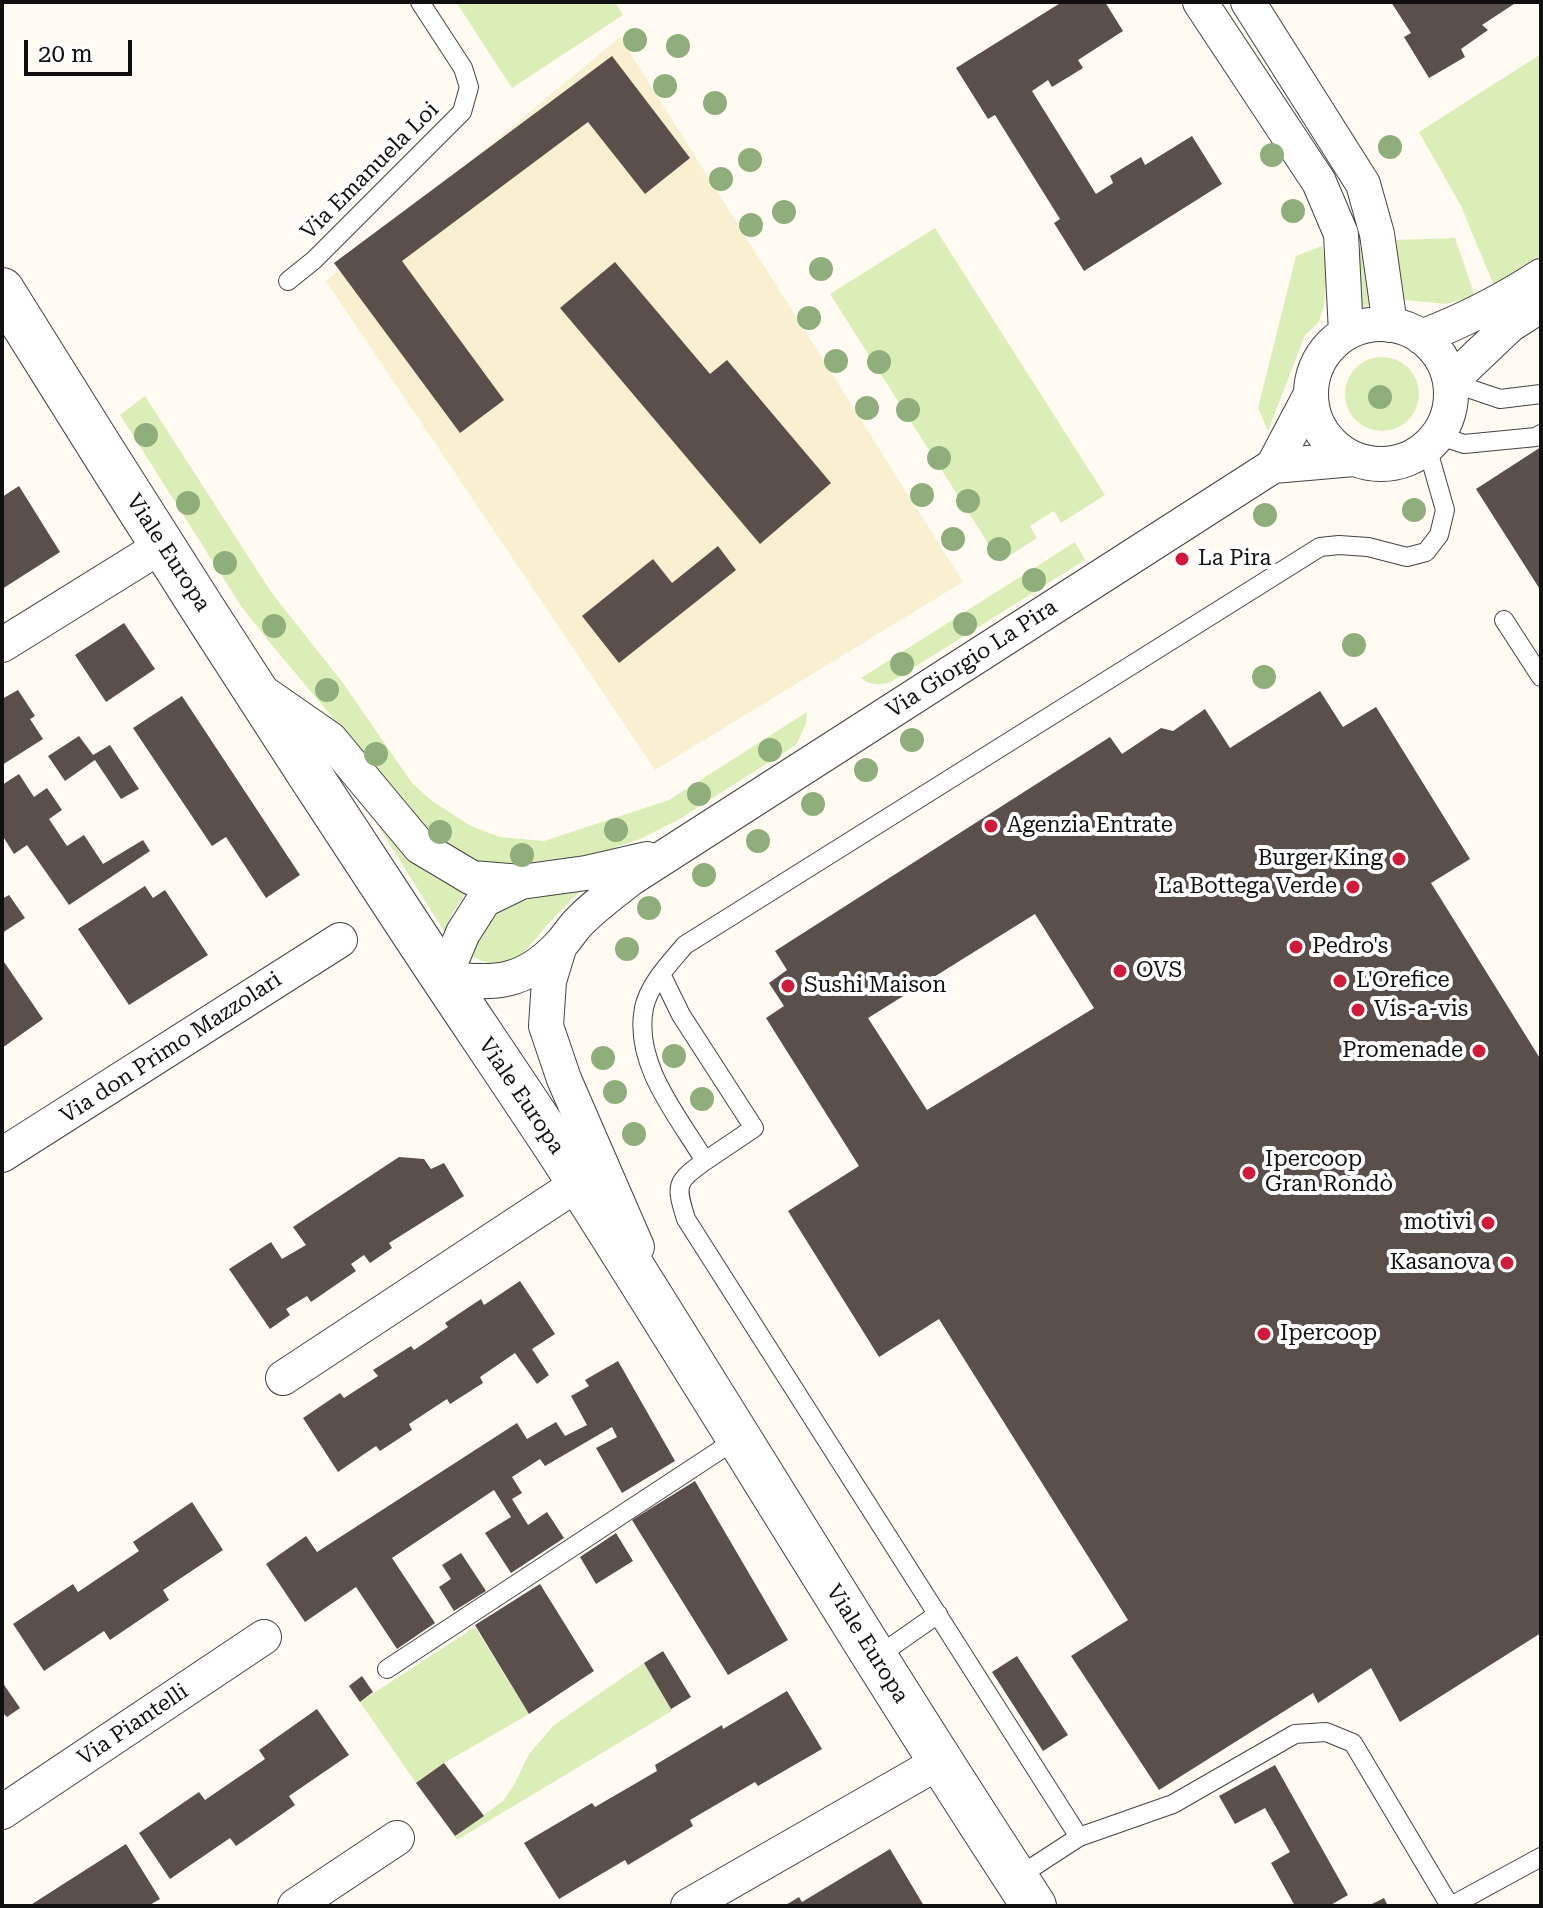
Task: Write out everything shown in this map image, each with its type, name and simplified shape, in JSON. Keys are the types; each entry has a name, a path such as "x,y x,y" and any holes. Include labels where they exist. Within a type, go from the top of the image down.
{"street":[{"path":"1346,333 1341,234 1319,182 1208,14 1250,4 1363,184 1405,331 1434,349 1450,382 1450,406 1432,441 1415,456 1400,462 1377,464 1354,459 1336,448 1322,433 1314,415 1311,394 1313,376 1331,344 1346,333 1367,325 1405,331 1469,319 1541,276"},
{"name":"Viale Europa","path":"2,290 255,688 579,1183 1024,1897"},
{"path":"1450,382 1510,325 1541,305"},
{"name":"Via Giorgio La Pira","path":"1273,466 1311,394"},
{"name":"Via Giorgio La Pira","path":"444,978 481,983 508,981 531,971 560,945 581,919 630,879 1273,466 1354,459"},
{"path":"2,645 163,545"},
{"path":"255,688 330,739 420,847 472,878 521,882 631,864 671,852"},
{"path":"444,978 463,933 484,900 521,882"},
{"name":"Via don Primo Mazzolari","path":"2,1155 340,940"},
{"path":"560,945 549,981 546,1026 564,1079 637,1245 658,1308"},
{"path":"283,1378 579,1183"},
{"name":"Via Piantelli","path":"2,1812 264,1637"},
{"path":"688,1906 941,1761"},
{"path":"295,1906 397,1838"}],"lane":[{"name":"Via Emanuela Loi","path":"288,281 314,260 462,112 469,87 463,68 420,2"},
{"path":"1477,354 1478,370 1486,385 1500,399"},
{"path":"1450,382 1500,399 1541,394"},
{"path":"705,1161 651,1070 643,1043 644,1006 661,974 685,945 1320,547 1368,547 1407,557 1426,552 1439,535 1445,510 1432,441 1464,444 1541,434"},
{"path":"1504,620 1541,677"},
{"path":"661,974 681,1015 754,1128 683,1177 678,1195 686,1219 1079,1837"},
{"path":"387,1669 740,1437"},
{"path":"875,1658 938,1614"},
{"path":"1024,1897 1079,1837 1173,1804 1295,1734 1326,1732 1353,1743 1451,1906 1541,1857"}],"shaded area":[{"path":"620,37 963,582 655,770 326,281"}],"green space":[{"path":"456,2 615,2 623,15 512,88"},
{"path":"1541,54 1541,256 1494,286 1461,206 1419,132"},
{"path":"935,228 1105,495 1061,523 1054,511 1030,526 1037,538 1000,562 830,294"},
{"path":"1455,238 1475,296 1446,304 1405,300 1396,288 1394,240"},
{"path":"1322,246 1327,273 1324,305 1319,322 1305,335 1268,431 1258,408 1296,256"},
{"path":"1354,248 1364,248 1369,305 1354,308"},
{"path":"1382,357 1403,363 1413,373 1419,394 1413,415 1403,425 1382,431 1361,425 1351,415 1345,394 1351,373 1361,363"},
{"path":"145,396 271,592 343,683 412,783 432,801 471,826 500,837 544,841 669,800 807,712 806,724 796,745 678,820 640,839 591,856 482,870 436,841 241,606 120,415"},
{"path":"1075,542 1085,560 891,682 875,684 861,678"},
{"path":"367,808 423,868 436,878 467,891 451,915 447,936"},
{"path":"580,891 518,957 499,964 474,957 475,938 483,924 495,913 528,900"},
{"path":"475,1627 529,1714 444,1763 416,1783 360,1702"},
{"path":"644,1663 672,1711 457,1840 455,1836 503,1801 529,1754 554,1725"}],"building":[{"path":"1062,2 1105,2 1123,31 1078,60 1083,68 1052,87 1048,80 1032,91 1096,194 1113,183 1110,176 1141,157 1145,165 1192,136 1222,184 1084,271 1054,223 1060,219 995,115 988,119 956,68"},
{"path":"1391,2 1517,2 1482,25 1488,30 1461,49 1465,57 1429,78 1404,37 1411,33"},
{"path":"612,56 690,158 645,194 588,122 402,261 504,400 460,433 334,263"},
{"path":"615,262 710,374 727,360 831,483 760,544 560,308"},
{"path":"1541,447 1541,591 1476,489"},
{"path":"19,486 60,552 2,589 2,497"},
{"path":"718,546 736,570 619,663 582,616 653,559 672,583"},
{"path":"124,623 155,669 106,702 75,655"},
{"path":"18,690 35,716 30,719 43,739 2,765 2,699"},
{"path":"1320,691 1343,727 1376,707 1470,859 1431,883 1541,1060 1541,1633 1400,1722 1371,1668 1318,1703 1313,1693 1159,1790 1071,1656 1128,1620 939,1319 879,1357 788,1211 859,1166 766,1018 784,1006 769,983 787,970 775,951 1110,737 1122,754 1161,728 1173,731 1205,709 1230,748","holes":["1035,914 1094,1008 927,1110 868,1018"]},
{"path":"182,696 300,875 266,898 226,837 212,846 133,728"},
{"path":"79,736 93,755 110,745 139,789 121,799 95,760 65,781 48,756"},
{"path":"19,774 34,797 47,788 62,810 49,819 67,846 84,835 103,864 143,840 150,851 69,905 27,845 14,854 2,835 2,785"},
{"path":"145,886 153,898 165,890 208,955 129,1005 78,929"},
{"path":"9,895 25,918 2,933 2,899"},
{"path":"2,959 43,1019 2,1048"},
{"path":"399,1157 424,1159 431,1169 444,1163 464,1196 389,1243 392,1248 370,1263 364,1255 351,1264 356,1271 311,1302 307,1296 286,1309 290,1315 270,1329 229,1269 271,1242 282,1259 306,1245 293,1227"},
{"path":"520,1281 555,1334 532,1349 549,1375 537,1384 515,1353 480,1377 483,1383 450,1404 447,1399 409,1424 412,1430 380,1451 376,1446 338,1472 303,1418 340,1393 344,1398 378,1376 373,1370 411,1346 414,1350 448,1327 445,1323 481,1299 484,1305"},
{"path":"618,1361 675,1461 622,1493 596,1448 617,1437 612,1427 545,1466 540,1459 512,1477 522,1493 512,1499 528,1525 547,1512 564,1538 511,1573 485,1533 511,1517 494,1490 392,1558 435,1623 397,1649 356,1587 305,1622 266,1564 306,1536 317,1552 517,1423 527,1439 556,1422 565,1436 587,1425 571,1396 589,1386 585,1380"},
{"path":"695,1481 788,1640 728,1675 632,1520"},
{"path":"192,1502 223,1550 163,1590 169,1600 110,1640 104,1631 44,1671 13,1624 73,1584 78,1592 139,1551 133,1542"},
{"path":"616,1533 633,1561 596,1584 580,1557"},
{"path":"461,1553 486,1591 454,1611 439,1587 451,1579 442,1565"},
{"path":"540,1584 594,1671 529,1714 475,1625"},
{"path":"663,1651 691,1697 671,1709 644,1663"},
{"path":"1017,1656 1068,1735 1043,1751 992,1672"},
{"path":"362,1676 373,1692 360,1702 349,1686"},
{"path":"2,1682 20,1708 7,1717 2,1712"},
{"path":"787,1691 822,1749 758,1786 755,1782 690,1820 693,1826 628,1865 625,1860 559,1899 524,1843 592,1803 595,1807 657,1771 655,1765"},
{"path":"317,1709 349,1755 289,1796 295,1805 268,1824 236,1846 230,1838 170,1879 139,1833 199,1792 205,1800 265,1759 259,1750"},
{"path":"444,1763 484,1816 455,1836 416,1783"},
{"path":"1275,1765 1348,1895 1329,1906 1295,1906 1271,1863 1290,1852 1265,1808 1235,1824 1219,1796"},
{"path":"126,1844 160,1899 148,1906 29,1906"},
{"path":"890,1849 924,1906 784,1906 799,1897 802,1902"},
{"path":"1384,1898 1388,1906 1368,1906"}],"place":[{"name":"La Pira","path":"1182,559"},
{"name":"Agenzia Entrate","path":"991,826"},
{"name":"Burger King","path":"1399,859"},
{"name":"La Bottega Verde","path":"1353,887"},
{"name":"Pedro's","path":"1296,947"},
{"name":"OVS","path":"1120,971"},
{"name":"L'Orefice","path":"1340,981"},
{"name":"Sushi Maison","path":"788,986"},
{"name":"Vis-a-vis","path":"1358,1010"},
{"name":"Promenade","path":"1479,1051"},
{"name":"Ipercoop Gran Rondò","path":"1249,1173"},
{"name":"motivi","path":"1488,1223"},
{"name":"Kasanova","path":"1507,1263"},
{"name":"Ipercoop","path":"1264,1334"}]}
